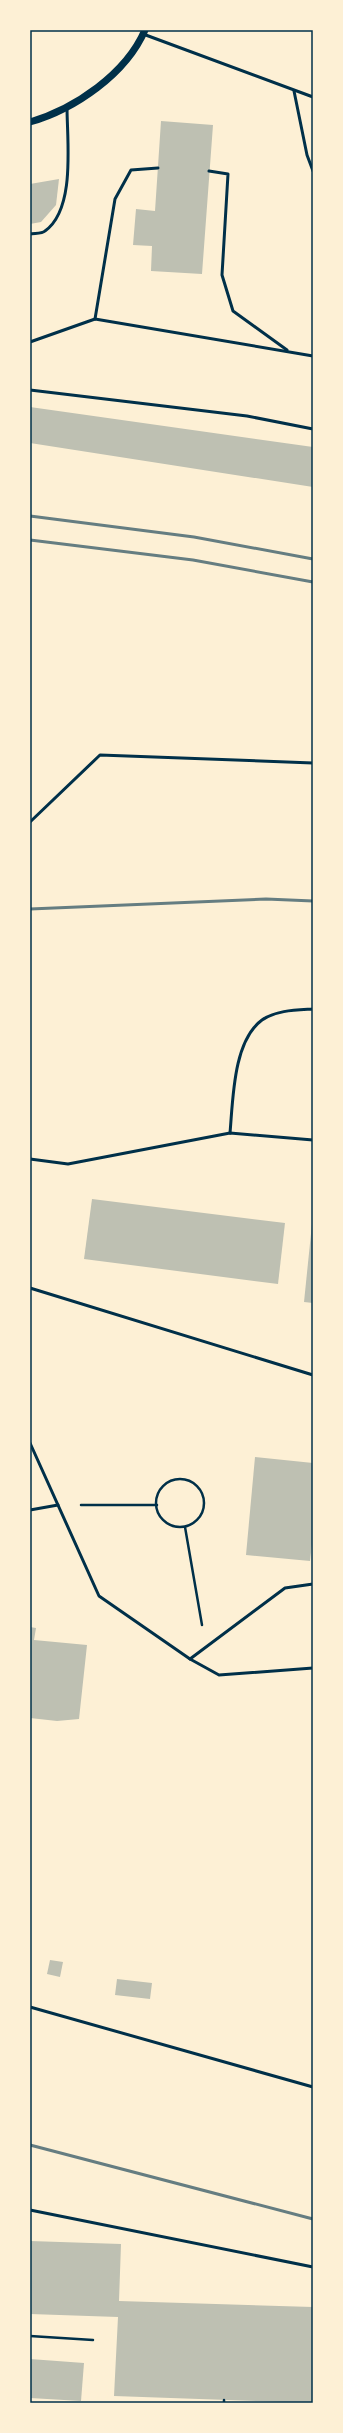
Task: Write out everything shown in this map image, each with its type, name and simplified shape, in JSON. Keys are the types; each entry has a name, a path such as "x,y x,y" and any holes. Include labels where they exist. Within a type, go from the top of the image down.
{"street":[{"path":"30,122 67,107 91,92 117,70 144,32"}],"lane":[{"path":"144,32 294,91 313,97"},
{"path":"294,91 307,155 313,171"},
{"path":"30,234 44,232 61,214 67,178 67,107"},
{"path":"94,319 116,199 131,170 158,168"},
{"path":"209,171 228,174 222,274 233,311 289,351"},
{"path":"30,342 94,319 313,356"},
{"path":"30,390 247,416 313,429"},
{"path":"30,822 100,755 313,762"},
{"path":"230,1132 237,1062 252,1030 263,1019 290,1010 313,1009"},
{"path":"30,1159 68,1164 230,1132 313,1140"},
{"path":"30,1288 313,1375"},
{"path":"30,1444 99,1596 190,1659 219,1674 313,1668"},
{"path":"30,1510 58,1505"},
{"path":"190,1659 285,1588 313,1584"},
{"path":"30,2007 313,2087"},
{"path":"30,2210 313,2267"}],"path":[{"path":"184,1480 197,1486 203,1498 203,1512 194,1523 185,1527 176,1527 164,1521 157,1505 160,1491 171,1482 184,1480"},
{"path":"58,1505 157,1505"},
{"path":"185,1527 205,1648"},
{"path":"30,2336 93,2340"}],"building":[{"path":"161,121 213,125 202,274 151,271 152,246 133,245 136,209 155,211"},
{"path":"59,179 56,205 41,222 30,224 30,184"},
{"path":"30,407 313,447 313,487 30,443"},
{"path":"92,1199 285,1223 278,1284 84,1259"},
{"path":"313,1224 313,1303 304,1302"},
{"path":"255,1457 313,1463 313,1535 310,1561 246,1555"},
{"path":"30,1627 36,1628 34,1640 87,1645 79,1719 57,1721 30,1718"},
{"path":"50,1960 63,1962 60,1977 47,1974"},
{"path":"117,1979 152,1983 150,1999 115,1995"},
{"path":"30,2241 121,2244 119,2301 313,2307 313,2403 114,2396 118,2317 30,2314"},
{"path":"30,2359 84,2363 81,2401 30,2398"}],"railway":[{"path":"30,516 194,537 313,559"},
{"path":"30,540 193,560 313,582"},
{"path":"30,909 266,899 313,901"},
{"path":"30,2145 313,2219"}]}
